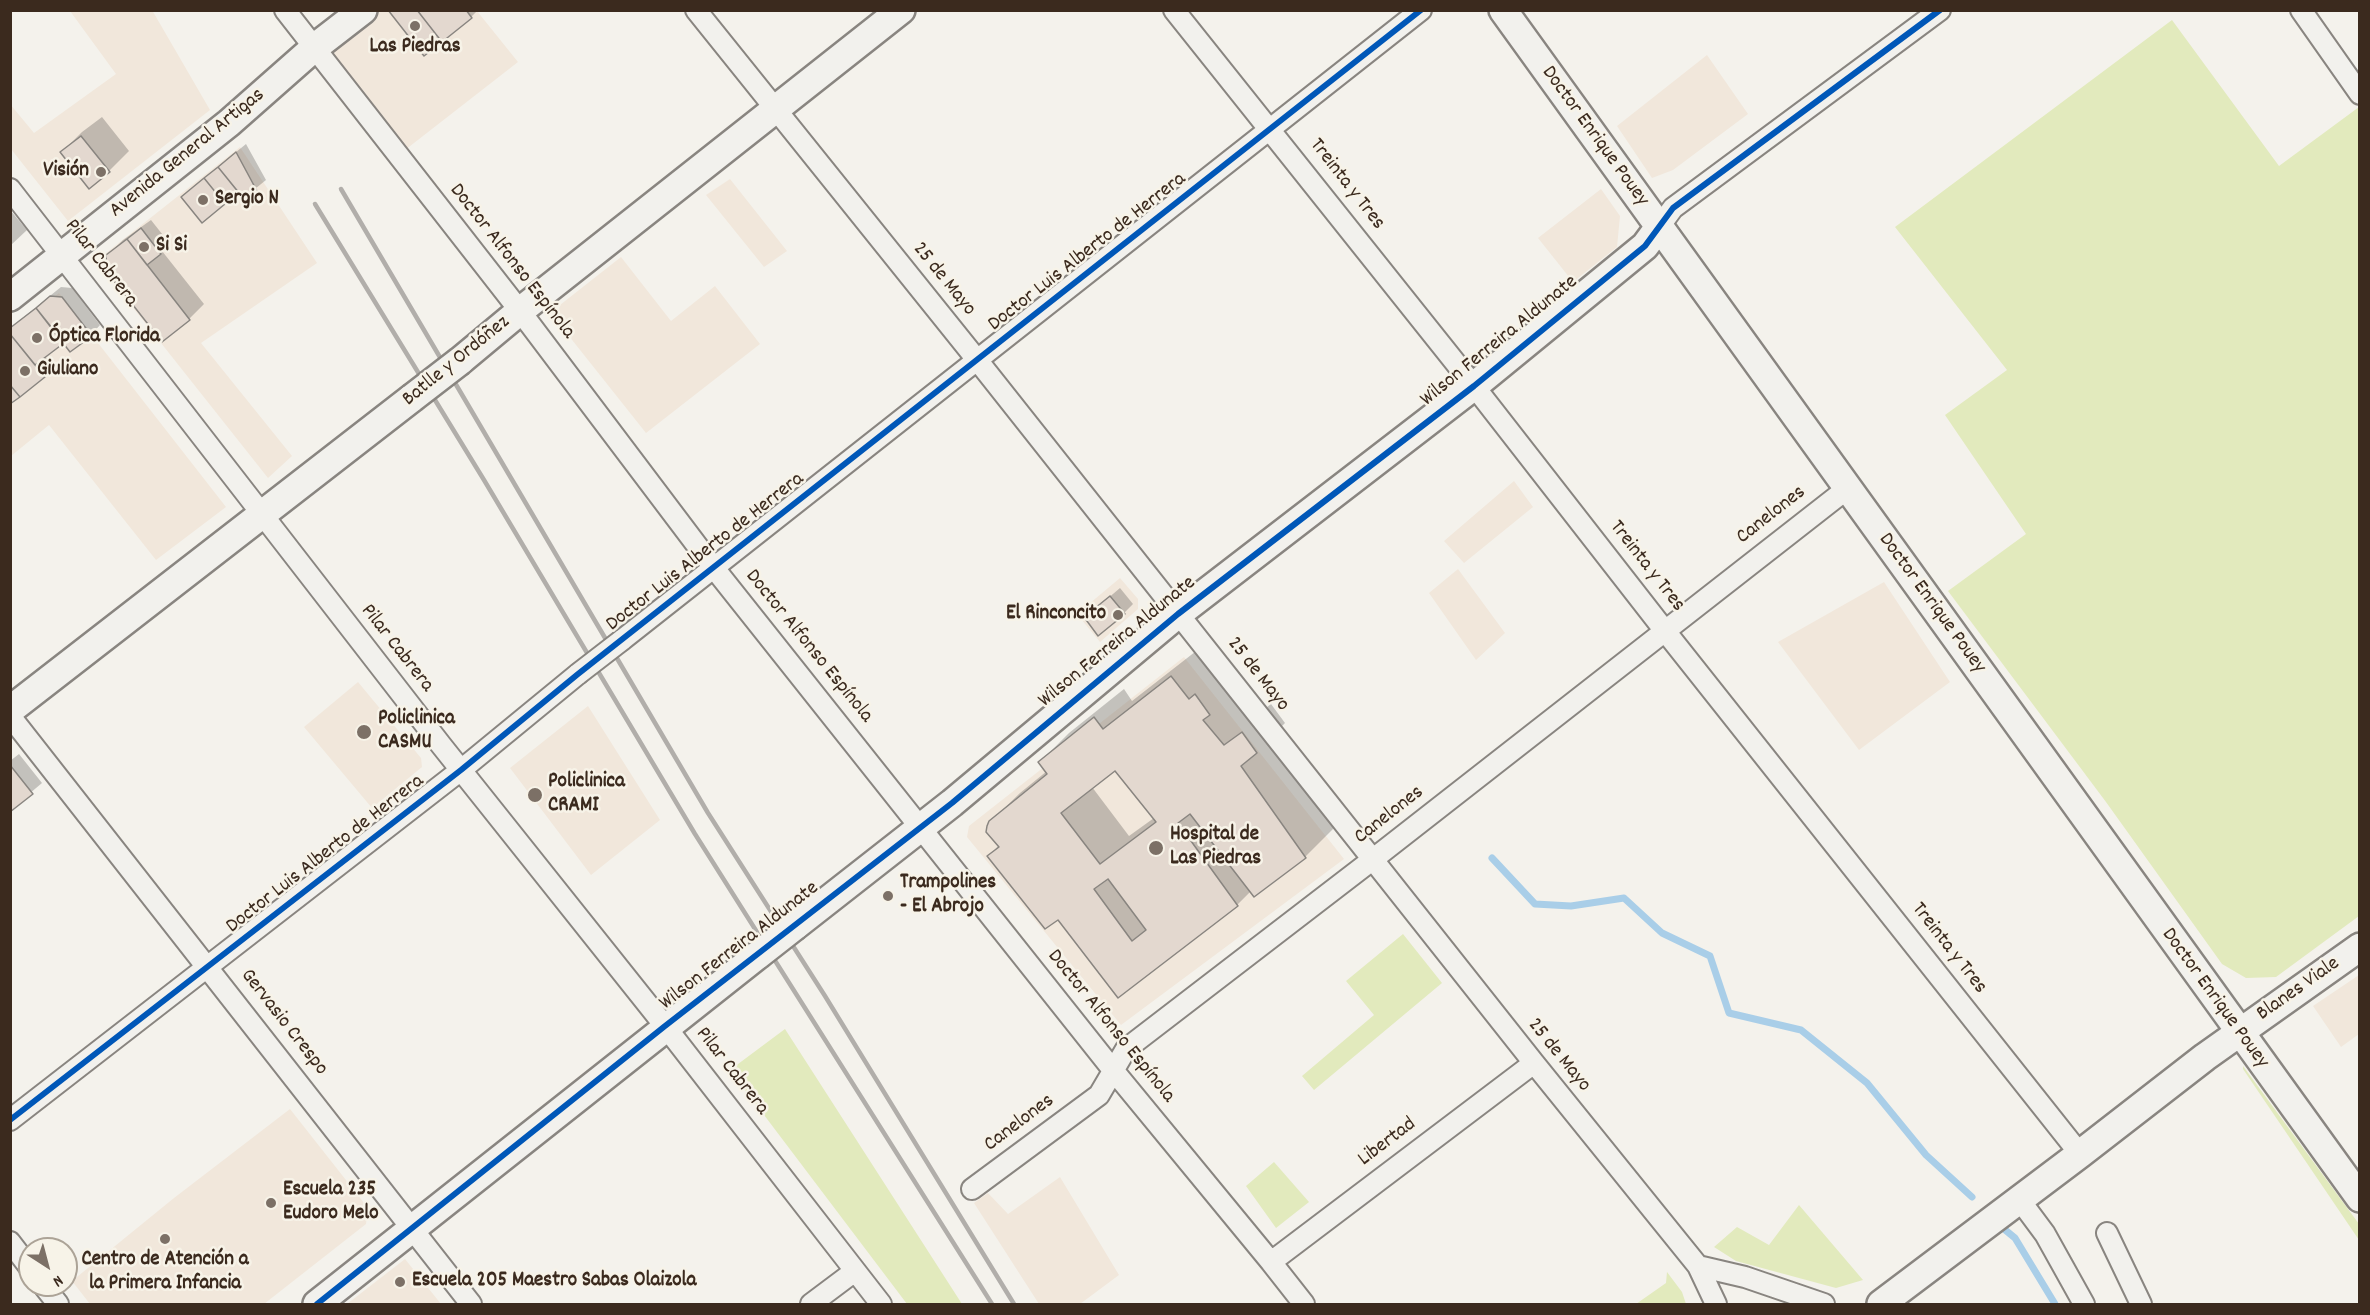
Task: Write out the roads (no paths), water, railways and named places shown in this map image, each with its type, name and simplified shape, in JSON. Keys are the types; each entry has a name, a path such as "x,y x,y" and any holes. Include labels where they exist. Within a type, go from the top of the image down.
{"street":[{"name":"Doctor Alfonso Espínola","path":"285,10 520,311 714,568 1113,1070 1304,1305"},
{"name":"Avenida General Artigas","path":"10,297 230,123 314,48 363,10"},
{"name":"25 de Mayo","path":"696,10 774,110 978,361 1534,1064 1698,1266 1716,1305"},
{"name":"Batlle y Ordóñez","path":"10,710 460,361 901,10"},
{"name":"Treinta y Tres","path":"1174,10 1271,129 2080,1154"},
{"name":"Doctor Luis Alberto de Herrera","path":"10,1120 209,968 461,770 578,674 1422,10"},
{"name":"Doctor Enrique Pouey","path":"1503,10 2238,1033 2360,1198"},
{"name":"Wilson Ferreira Aldunate","path":"317,1305 666,1026 952,803 1178,614 1474,386 1645,246 1673,208 1940,10"},
{"path":"2302,11 2360,94"},
{"name":"Pilar Cabrera","path":"10,189 64,255 261,514 461,770 666,1026 881,1305"},
{"name":"Canelones","path":"972,1189 1099,1095 1126,1048 1372,860 1848,488"},
{"name":"Gervasio Crespo","path":"10,716 471,1305"},
{"name":"Blanes Viale","path":"1881,1305 2238,1033 2360,947"},
{"name":"Libertad","path":"1271,1262 1534,1064"},
{"path":"2019,1199 2045,1234"},
{"path":"2019,1199 2045,1234 2084,1305"},
{"path":"2107,1233 2141,1305"},
{"path":"1698,1266 1745,1276 1824,1305"},
{"path":"811,1305 855,1271"}],"waterway":[{"path":"1492,858 1535,904 1571,906 1624,898 1662,933 1710,956 1729,1013 1801,1030 1867,1083 1926,1155 1972,1197"},
{"path":"2004,1229 2015,1238 2055,1304"}],"railway":[{"path":"341,189 708,813 825,996 1014,1304"},
{"path":"315,204 484,480 695,834 992,1304"}],"place":[{"name":"Las Piedras","path":"415,26"},
{"name":"Visión","path":"101,172"},
{"name":"Sergio N","path":"203,200"},
{"name":"Si Si","path":"144,247"},
{"name":"Óptica Florida","path":"37,338"},
{"name":"Giuliano","path":"25,371"},
{"name":"El Rinconcito","path":"1118,615"},
{"name":"Policlinica CASMU","path":"364,732"},
{"name":"Policlinica CRAMI","path":"535,795"},
{"name":"Hospital de Las Piedras","path":"1156,848"},
{"name":"Trampolines - El Abrojo","path":"888,896"},
{"name":"Escuela 235 Eudoro Melo","path":"271,1203"},
{"name":"Centro de Atención a la Primera Infancia","path":"165,1239"},
{"name":"Escuela 205 Maestro Sabas Olaizola","path":"400,1282"}]}
